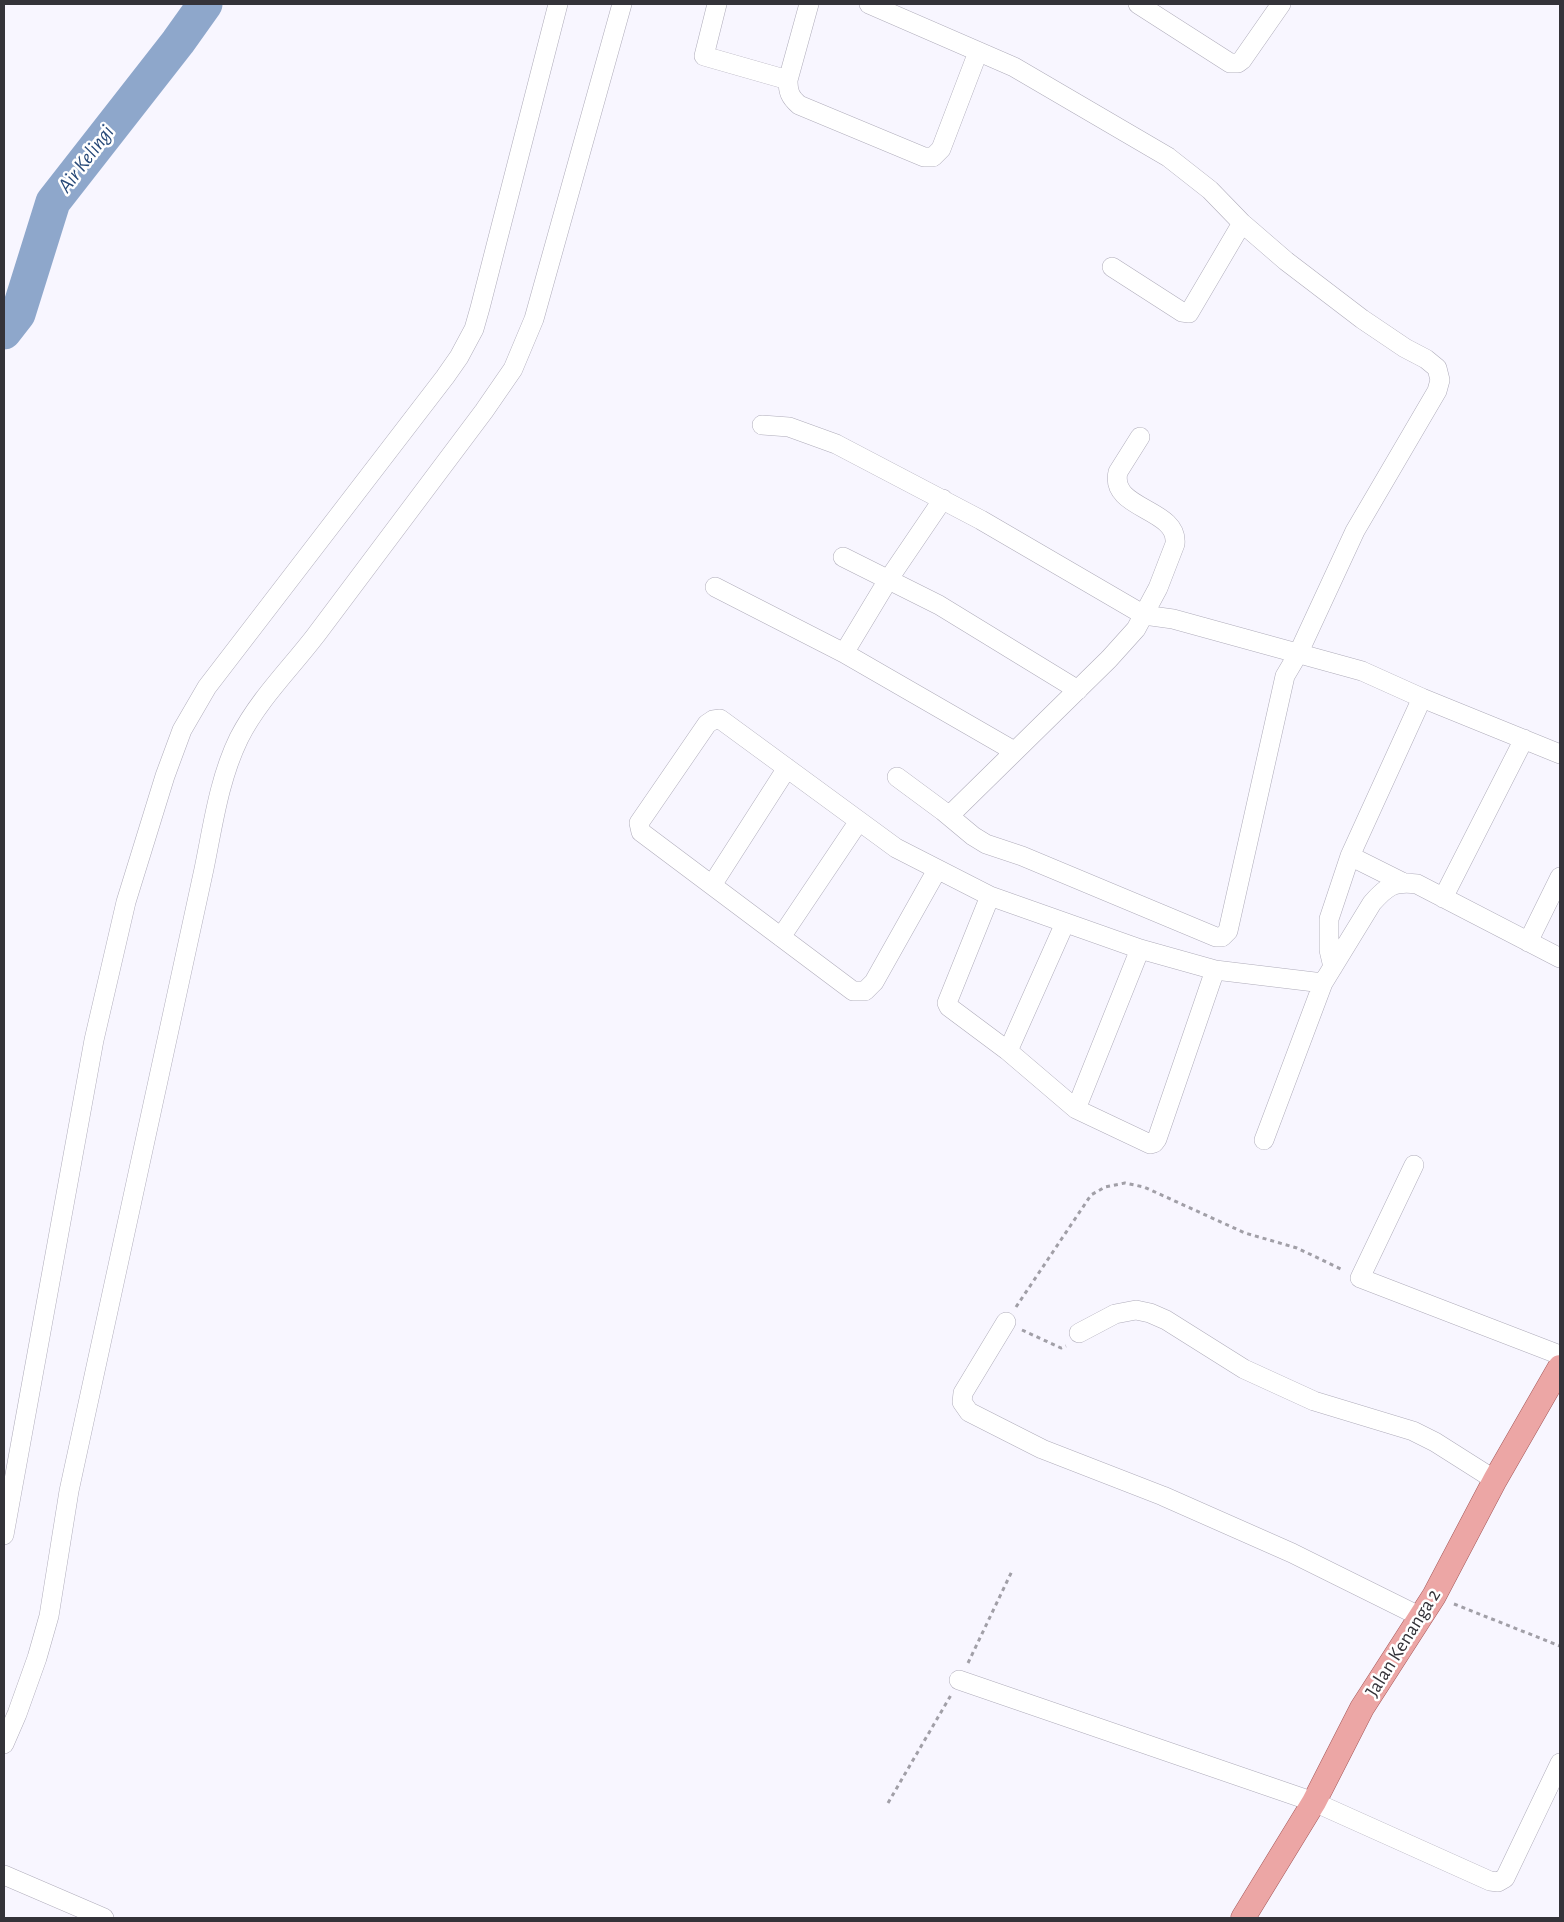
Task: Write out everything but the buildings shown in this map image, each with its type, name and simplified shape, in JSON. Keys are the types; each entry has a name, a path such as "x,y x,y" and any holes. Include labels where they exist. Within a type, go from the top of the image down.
{"main road":[{"name":"Jalan Kenanga 2","path":"1243,1918 1314,1802 1362,1708 1434,1596 1494,1480 1560,1367"}],"street":[{"path":"4,1535 94,1040 126,902 165,776 182,730 207,687 445,377 459,357 474,329 500,238 558,4"},
{"path":"4,1744 17,1714 49,1616 68,1491 214,818 228,763 248,721 259,704 300,656 484,411 512,369 534,319 622,4"},
{"path":"717,4 704,56 788,80"},
{"path":"809,4 788,80 788,91 791,98 799,105 924,157 933,157 941,149 978,52"},
{"path":"869,4 1014,67 1168,157 1210,190 1242,223 1286,261 1362,318 1437,368 1440,380 1437,391 1355,531 1298,654 1285,676 1228,931 1222,937 1216,937 1022,856 986,844 897,777"},
{"path":"1138,4 1230,63 1235,64 1242,60 1281,4"},
{"path":"1112,267 1182,312 1189,313 1242,223"},
{"path":"762,425 789,427 836,444 981,520 1144,615 1174,619 1362,671 1422,698 1560,754"},
{"path":"949,816 1109,659 1136,629 1158,588 1172,553 1176,537 1174,531 1164,521 1136,504 1119,487 1116,479 1118,472 1140,437"},
{"path":"844,653 888,580 943,499"},
{"path":"843,557 939,605 1078,690"},
{"path":"715,586 844,653 1014,751"},
{"path":"1334,967 1329,950 1329,919 1350,856 1422,698"},
{"path":"937,870 874,982 865,991 853,991 641,832 638,823 707,724 713,720 720,719 896,848 990,896 1140,949 1215,970 1323,983"},
{"path":"1443,898 1524,739"},
{"path":"712,885 787,768"},
{"path":"781,937 859,821"},
{"path":"1350,856 1402,882 1417,884 1560,958"},
{"path":"1528,942 1560,877"},
{"path":"1264,1140 1323,983 1372,903 1386,889 1402,882"},
{"path":"990,896 947,1004 1008,1051 1076,1109 1150,1144 1154,1143 1157,1139 1215,970"},
{"path":"1008,1051 1064,923"},
{"path":"1076,1109 1140,949"},
{"path":"1414,1164 1360,1278 1560,1355"},
{"path":"1079,1333 1115,1314 1136,1310 1150,1313 1244,1369 1314,1401 1413,1431 1435,1442 1494,1480"},
{"path":"1006,1322 963,1393 962,1402 969,1412 1042,1449 1163,1496 1292,1553 1422,1616"},
{"path":"959,1680 1314,1802 1490,1881 1498,1882 1505,1878 1560,1763"},
{"path":"4,1875 104,1918"}],"path":[{"path":"1079,1333 1070,1344 1061,1348 1036,1338 1006,1322 1091,1194 1105,1187 1125,1183 1144,1187 1161,1194 1245,1233 1297,1248 1360,1278"},
{"path":"888,1803 959,1680 1012,1571"},
{"path":"1434,1596 1560,1646"}],"waterway":[{"name":"Air Kelingi","path":"4,332 18,314 53,202 178,42 205,4"}]}
